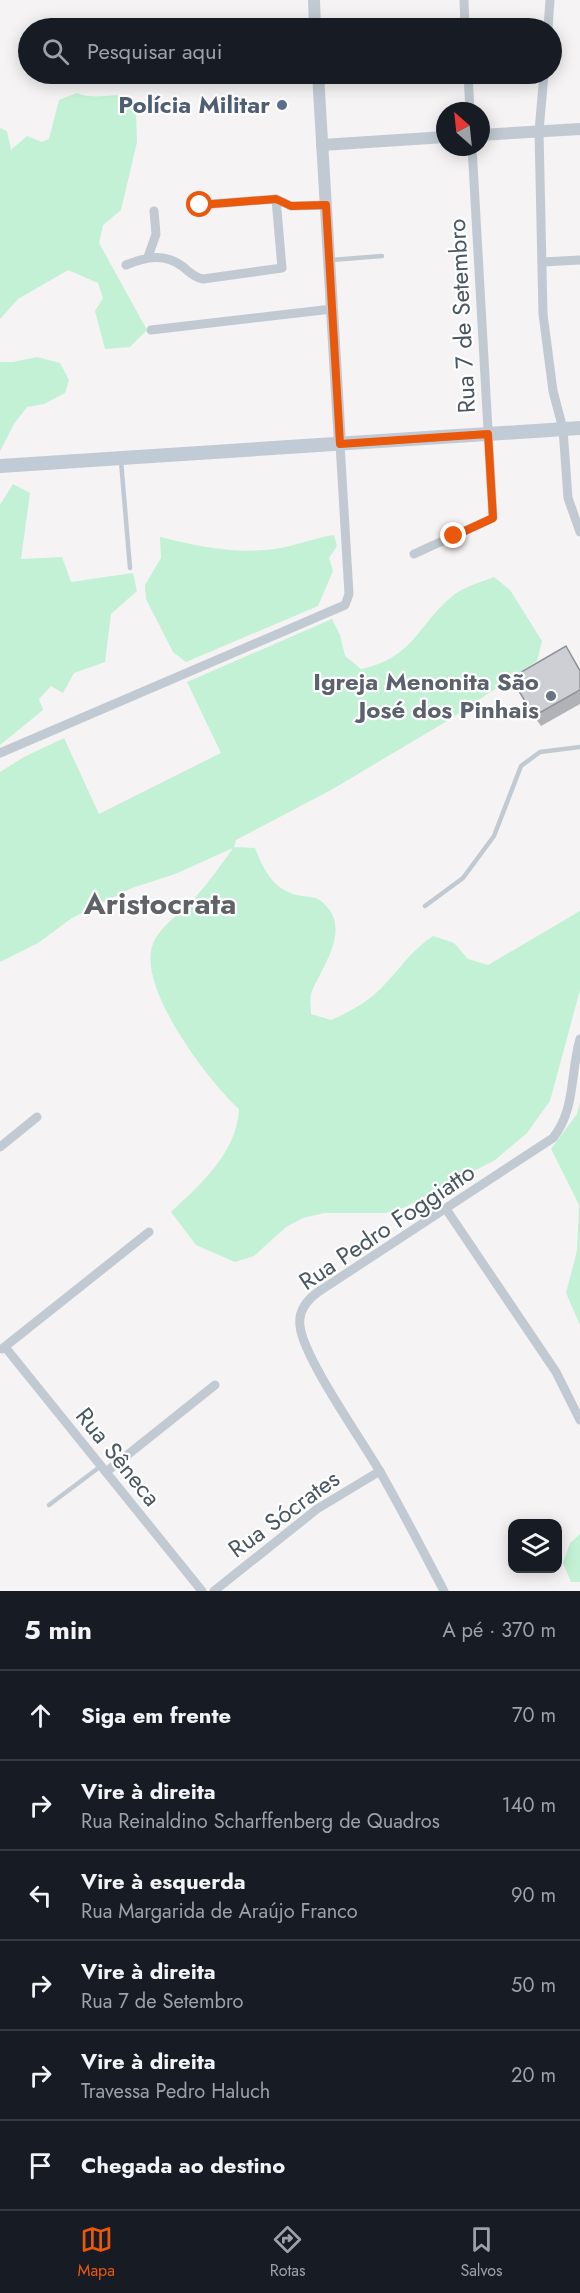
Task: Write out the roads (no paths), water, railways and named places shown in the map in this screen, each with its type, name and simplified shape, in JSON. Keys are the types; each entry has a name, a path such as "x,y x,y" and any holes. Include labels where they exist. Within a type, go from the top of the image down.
{"main road":[{"path":"0,466 580,428"}],"street":[{"path":"314,0 315,18"},
{"path":"464,0 465,18"},
{"path":"549,18 550,0"},
{"path":"0,753 340,608 347,601 319,84"},
{"path":"469,84 470,102"},
{"path":"543,84 539,131 545,334 553,391 563,429 568,498 580,532"},
{"path":"490,134 580,129"},
{"path":"322,145 436,138"},
{"name":"Rua 7 de Setembro","path":"414,554 493,518 473,156"},
{"path":"200,205 276,199 291,206 326,205"},
{"path":"126,265 148,257 175,262 195,277 203,279 282,268 276,199"},
{"path":"148,257 156,234 154,211"},
{"path":"542,262 580,260"},
{"path":"151,330 332,309"},
{"name":"Rua Pedro Foggiatto","path":"444,1591 380,1471 307,1349 299,1324 302,1310 308,1299 318,1292 553,1138 566,1119 569,1108 573,1067 580,1039"},
{"path":"0,1147 37,1117"},
{"path":"446,1209 568,1390 580,1420"},
{"path":"2,1349 149,1232"},
{"name":"Rua Sêneca","path":"2,1349 104,1469 202,1591"},
{"path":"104,1469 215,1385"},
{"name":"Rua Sócrates","path":"214,1591 317,1509 380,1471"}],"lane":[{"path":"329,260 382,256"},
{"path":"121,458 130,568"},
{"path":"425,906 463,878 494,836 521,766 540,752 580,747"},
{"path":"49,1505 104,1469"}],"place":[{"name":"Polícia Militar","path":"282,105"},
{"name":"Igreja Menonita São José dos Pinhais","path":"551,696"}],"district":[{"name":"Aristocrata","path":"160,904"}]}
